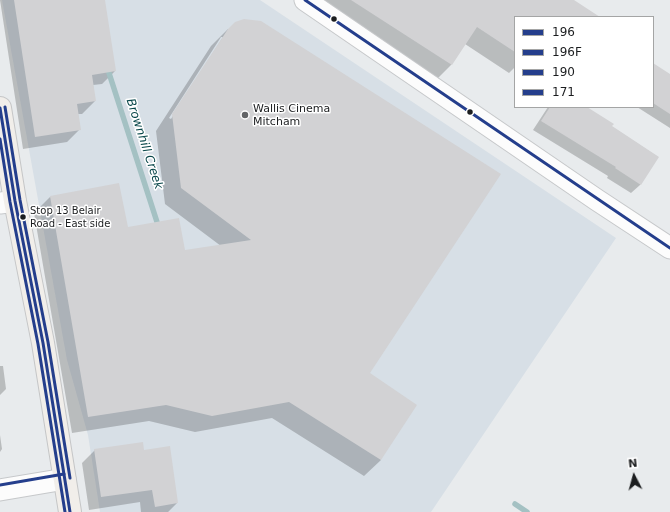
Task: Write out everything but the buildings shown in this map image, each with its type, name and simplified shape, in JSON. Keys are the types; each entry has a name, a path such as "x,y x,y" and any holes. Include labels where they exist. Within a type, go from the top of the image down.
{"main road":[{"path":"0,108 8,202 44,343 70,512"}],"street":[{"path":"305,0 597,200 670,248"},
{"path":"0,490 65,479"}],"shaded area":[{"path":"2,0 260,0 616,238 431,512 100,512 88,435 67,360"}],"waterway":[{"name":"Brownhill Creek","path":"109,73 157,222"},
{"name":"Brownhill Creek","path":"515,504 527,512"}],"transit line":[{"name":"171","path":"305,0 670,248"},
{"name":"190","path":"5,107 20,200 48,342 70,478"},
{"name":"196","path":"0,108 15,201 43,343 70,512"},
{"name":"196F","path":"0,139 10,202 38,344 65,512"},
{"name":"190","path":"0,485 64,474"}],"place":[{"name":"Wallis Cinema Mitcham","path":"245,115"},
{"name":"Stop 13 Belair Road - East side","path":"23,217"}]}
